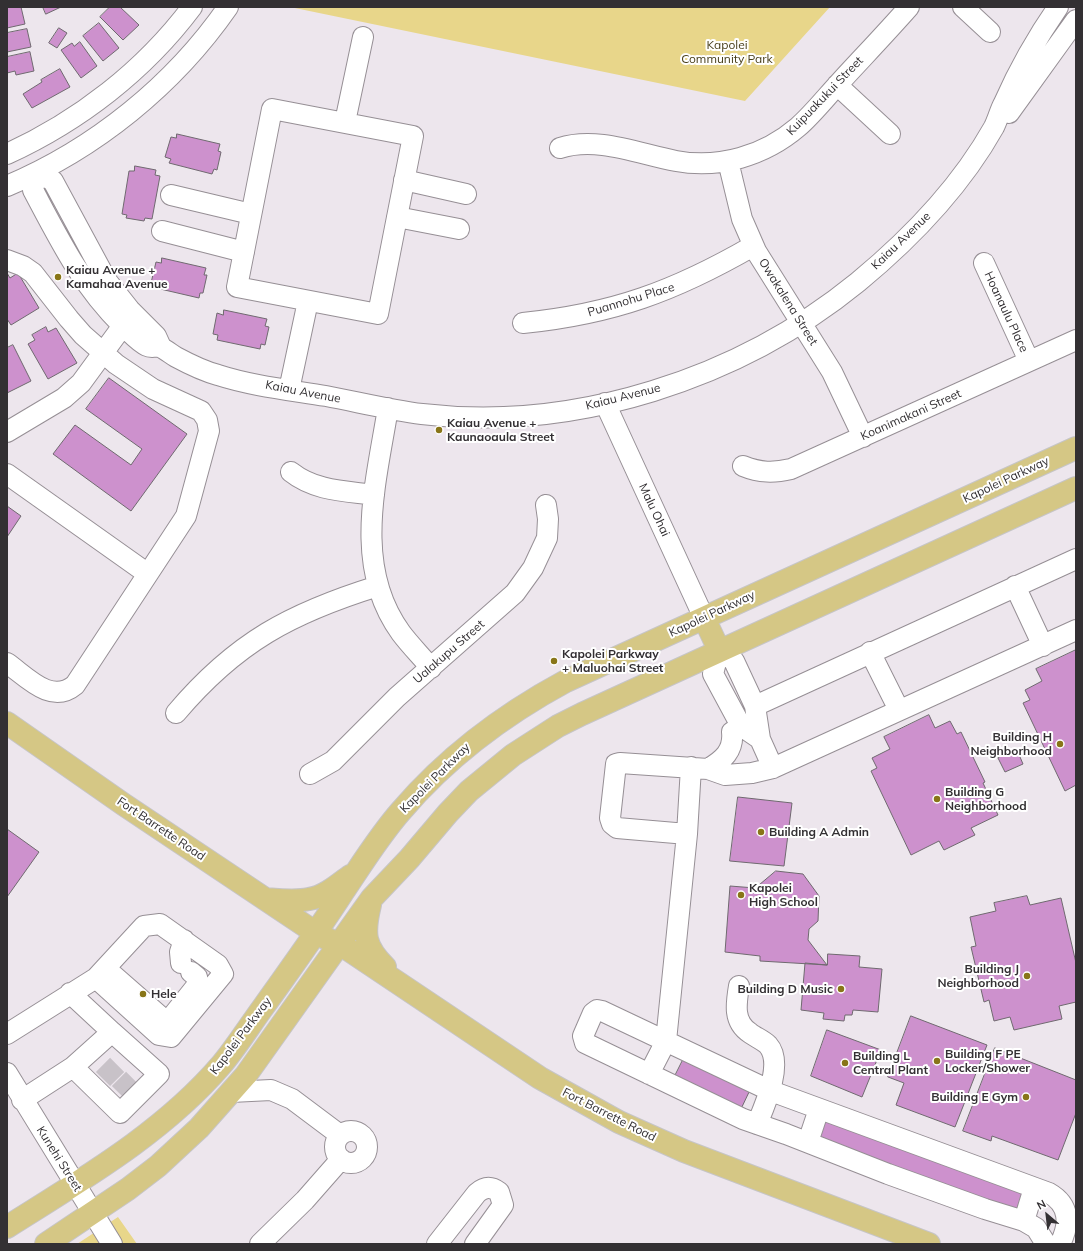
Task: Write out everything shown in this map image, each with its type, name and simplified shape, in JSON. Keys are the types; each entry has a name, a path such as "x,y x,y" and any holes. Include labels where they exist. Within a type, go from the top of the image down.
{"main road":[{"name":"Kapolei Parkway","path":"7,1227 133,1146 202,1087 223,1062 316,933 380,837 422,788 445,765 492,726 522,706 566,681 1076,448"},
{"name":"Kapolei Parkway","path":"46,1244 93,1214 158,1166 199,1128 246,1075 372,898 409,859 448,813 469,792 513,755 558,726 582,714 719,650 1076,488"},
{"path":"704,618 719,650"},
{"name":"Fort Barrette Road","path":"7,723 123,804 316,933 336,948 411,992 540,1078 619,1122 684,1151 929,1244"},
{"path":"265,899 288,901 309,900 329,891 357,871"},
{"path":"372,898 366,923 367,944 379,962 411,992"},
{"name":"Fort Barrette Road","path":"336,948 351,968 524,1085 586,1122 687,1168 888,1244"}],"street":[{"path":"38,172 16,150 76,116 124,80 166,39 192,7"},
{"path":"7,186 38,172 92,140 142,102 187,58 228,7"},
{"name":"Kuipuakukui Street","path":"560,148 577,144 594,144 688,162 728,161 760,151 787,136 799,126 909,7"},
{"path":"963,7 990,32"},
{"name":"Kaiau Avenue","path":"995,125 1003,103 1058,7"},
{"name":"Kaiau Avenue","path":"38,172 53,181 128,320 156,336 161,347 186,362 216,375 420,414 485,417 550,412 605,403 645,393 706,371 768,342 801,323 856,283 909,235 956,181 995,125 1012,110 1076,20"},
{"path":"346,122 363,37"},
{"path":"837,85 890,134"},
{"path":"272,109 346,122 413,136 378,314 237,287 272,109"},
{"name":"Owakalena Street","path":"728,161 742,219 753,246 832,372 863,437"},
{"path":"404,180 466,194"},
{"path":"171,195 251,214"},
{"path":"397,217 459,229"},
{"path":"162,232 244,252"},
{"name":"Puannohu Place","path":"523,323 580,316 640,300 699,276 753,246"},
{"path":"7,260 23,266 33,273 69,319 103,353 127,372 153,388 201,411 209,426 208,437 186,516 75,685 70,689 58,693 46,691 7,663"},
{"name":"Hoanaulu Place","path":"984,263 1029,361"},
{"path":"289,390 308,301"},
{"path":"7,432 72,392 128,320"},
{"name":"Koanimakani Street","path":"744,466 752,470 771,472 791,469 1076,340"},
{"name":"Malu Ohai","path":"605,403 704,618"},
{"path":"388,408 374,495 370,538 374,569 384,602 401,633 431,668"},
{"path":"291,472 305,482 319,487 374,495"},
{"path":"7,474 148,574"},
{"name":"Ualakupu Street","path":"310,774 333,761 397,697 503,604 524,581 533,568 546,538 548,519 546,505"},
{"path":"755,706 1076,558"},
{"path":"176,713 207,679 230,658 261,636 306,611 378,586"},
{"path":"1015,586 1043,646"},
{"path":"687,834 617,828 612,824 610,818 616,764 700,768 726,775 752,773 773,768 1076,630"},
{"path":"760,739 741,726 713,674 719,650 734,661 755,706 760,739 773,768"},
{"path":"870,652 899,710"},
{"path":"700,768 727,754 732,743 732,732 741,726"},
{"path":"649,1074 666,1041 687,834 700,768"},
{"path":"7,1034 96,978 144,926 160,924 218,965 223,974 171,1037 159,1035 96,978"},
{"path":"96,978 114,974 161,1017 170,1019 198,984 197,977 186,968 180,952 184,940"},
{"path":"739,986 736,1005 737,1018 744,1029 768,1045 773,1057 771,1091 757,1124"},
{"path":"70,993 112,1032 128,1055 143,1069 159,1074 120,1113 114,1098 98,1083 73,1068"},
{"path":"1046,1244 1036,1228 1024,1221 985,1209 888,1174 808,1142 743,1119 585,1043 583,1036 594,1013 597,1010 602,1011 771,1091 1054,1196 1066,1212 1067,1227 1060,1244"},
{"path":"22,1100 73,1068 112,1032"},
{"name":"Kunehi Street","path":"7,1073 22,1100 112,1244"},
{"path":"231,1092 271,1090 292,1099 340,1135"},
{"path":"808,1142 819,1109"},
{"path":"349,1131 354,1131 362,1136 367,1145 365,1155 356,1162 351,1163 341,1159 335,1150 335,1145 340,1135 349,1131"},
{"path":"260,1244 305,1200 341,1159"},
{"path":"437,1244 477,1193 481,1190 491,1188 499,1192 503,1205 475,1244"},
{"path":"1024,1221 1034,1188"}],"green space":[{"name":"Kapolei Community Park","path":"290,7 830,7 745,101"},
{"path":"118,1217 137,1244 77,1244"}],"building":[{"path":"7,7 21,7 25,24 7,28"},
{"path":"43,7 61,7 46,14"},
{"path":"110,7 120,7 139,25 123,40 100,17"},
{"path":"99,23 119,48 103,61 83,36"},
{"path":"59,28 67,33 57,48 49,43"},
{"path":"27,29 31,47 7,52 7,33"},
{"path":"80,42 97,66 81,78 61,50 72,43 74,46"},
{"path":"30,52 34,71 16,75 15,71 7,73 7,57"},
{"path":"60,69 70,87 32,108 23,94 42,82 41,80"},
{"path":"177,134 220,144 218,151 221,152 217,170 214,169 212,174 169,163 171,159 165,157 171,137 176,138"},
{"path":"135,166 156,170 155,175 160,176 152,219 145,218 144,221 126,218 127,215 122,214 129,171 134,171"},
{"path":"162,258 206,268 204,275 207,275 203,293 200,293 199,298 156,288 157,284 151,283 156,262 161,263"},
{"path":"7,273 10,278 18,273 39,308 11,325 7,319"},
{"path":"224,310 267,319 265,326 269,327 265,345 261,344 260,349 217,340 218,335 213,334 217,313 223,315"},
{"path":"46,327 48,332 56,328 77,363 48,379 28,344 35,340 32,335"},
{"path":"13,345 31,381 7,393 7,348"},
{"path":"109,378 187,434 131,511 53,454 75,425 131,465 142,449 86,409"},
{"path":"7,506 21,516 7,537"},
{"name":"Building H Neighborhood","path":"1076,650 1076,785 1065,791 1023,703 1030,700 1025,690 1042,681 1036,669"},
{"name":"Building G Neighborhood","path":"929,715 935,728 950,721 957,734 961,732 985,782 983,783 998,815 971,828 975,835 944,850 939,841 911,855 871,771 877,768 872,758 890,749 884,737"},
{"path":"1017,750 1023,764 1005,772 998,758"},
{"name":"Building A Admin","path":"738,797 792,803 784,866 730,861"},
{"path":"7,829 39,852 7,897"},
{"path":"776,871 803,874 819,896 818,921 809,929 808,940 827,965 760,961 760,956 725,952 730,886 755,888"},
{"name":"Building J Neighborhood","path":"1027,896 1030,905 1061,898 1076,963 1076,1002 1059,1006 1062,1019 1014,1030 1010,1017 994,1021 989,1000 984,1002 971,947 976,946 970,917 996,911 994,903"},
{"name":"Building D Music","path":"828,954 860,956 859,967 882,969 878,1012 853,1010 852,1015 845,1015 844,1021 823,1019 824,1013 801,1010 805,963 827,965"},
{"name":"Building F PE Locker/Shower","path":"911,1016 987,1045 955,1127 896,1105 904,1083 888,1077"},
{"name":"Building L Central Plant","path":"827,1030 881,1050 862,1097 811,1076"},
{"name":"Building E Gym","path":"995,1048 1076,1080 1076,1113 1058,1160 992,1136 991,1141 963,1131"},
{"path":"684,1058 750,1090 740,1111 673,1080"},
{"path":"817,1115 1023,1192 1015,1214 809,1138"}],"tunnel":[{"path":"103,1079 123,1059"},
{"path":"119,1093 139,1073"}],"place":[{"name":"Kaiau Avenue + Kamahaa Avenue","path":"58,277"},
{"name":"Kaiau Avenue + Kaunaoaula Street","path":"439,430"},
{"name":"Kapolei Parkway + Maluohai Street","path":"554,661"},
{"name":"Building H Neighborhood","path":"1060,744"},
{"name":"Building G Neighborhood","path":"937,799"},
{"name":"Building A Admin","path":"761,832"},
{"name":"Kapolei High School","path":"741,895"},
{"name":"Building J Neighborhood","path":"1027,976"},
{"name":"Building D Music","path":"841,989"},
{"name":"Hele","path":"143,994"},
{"name":"Building F PE Locker/Shower","path":"937,1061"},
{"name":"Building L Central Plant","path":"845,1063"},
{"name":"Building E Gym","path":"1026,1097"}]}
